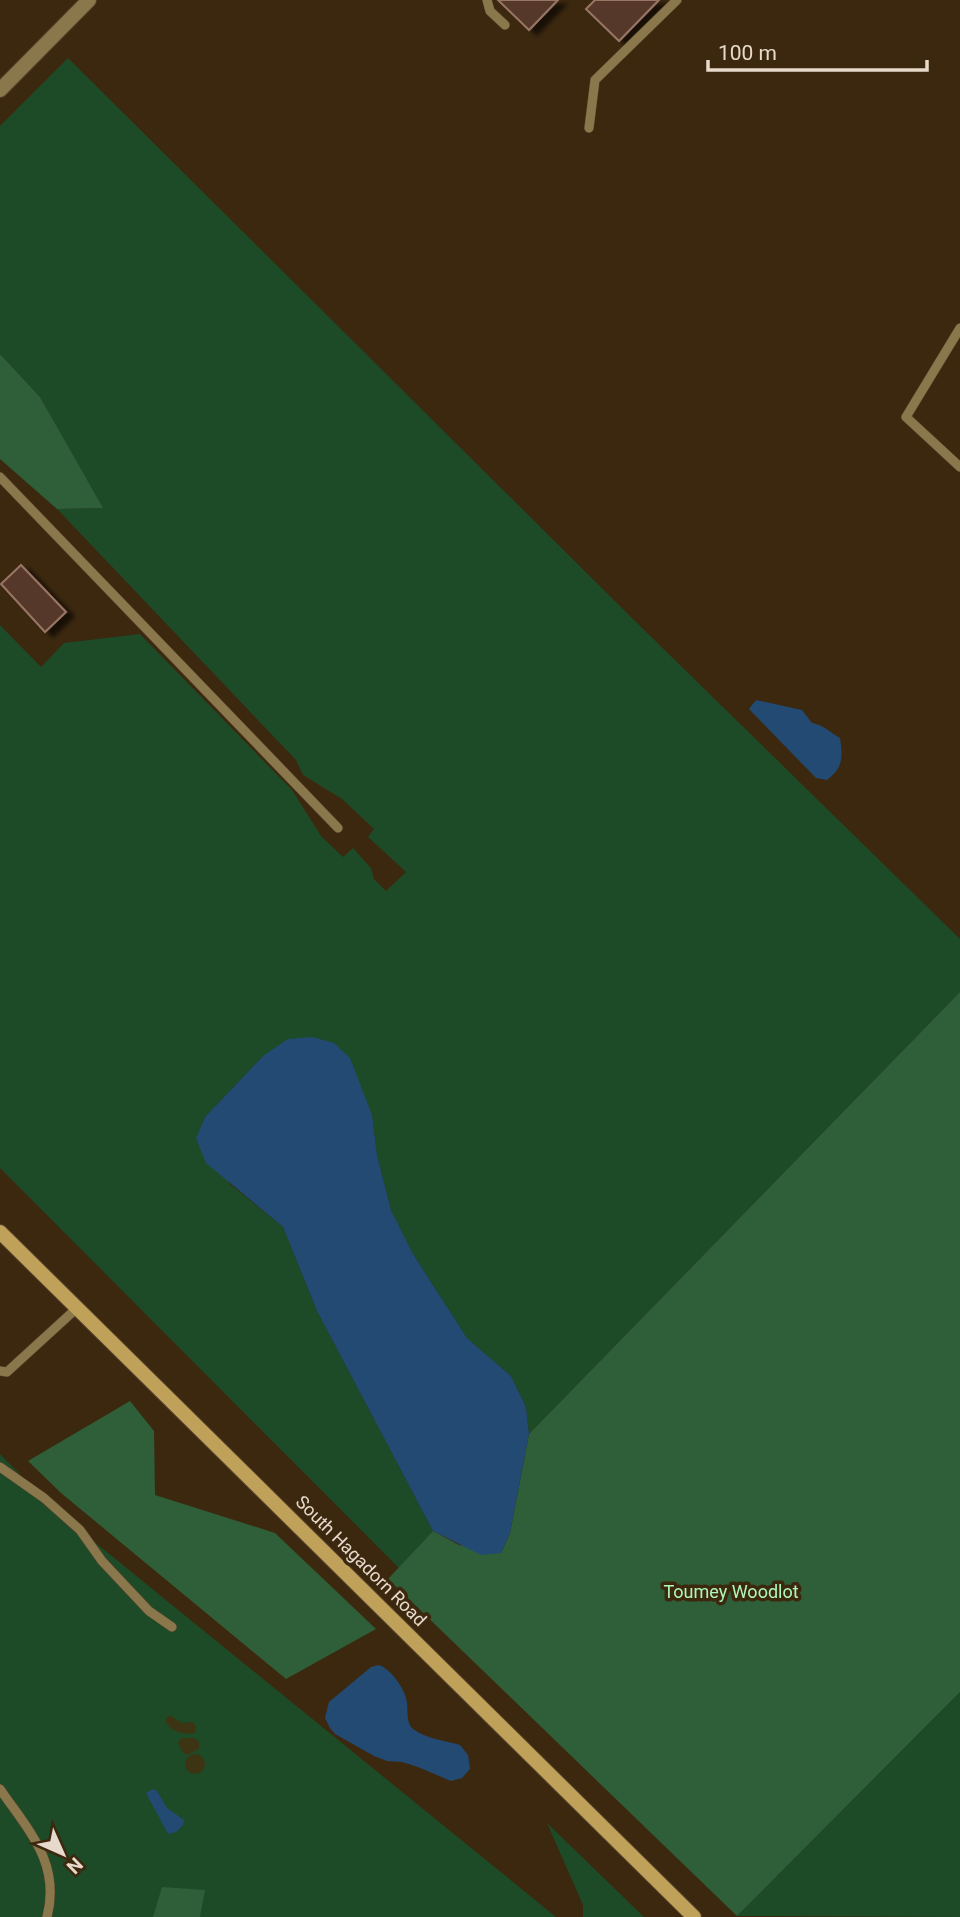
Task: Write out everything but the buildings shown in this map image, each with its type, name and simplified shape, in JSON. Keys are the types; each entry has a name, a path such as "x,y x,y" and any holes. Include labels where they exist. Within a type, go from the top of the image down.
{"street":[{"path":"0,90 89,0"},
{"name":"South Hagadorn Road","path":"0,1232 694,1917"}],"lane":[{"path":"487,0 490,11 505,25"},
{"path":"589,128 594,80 677,0"},
{"path":"960,328 906,417 960,467"},
{"path":"0,477 338,828"},
{"path":"0,1371 7,1372 77,1308"},
{"path":"0,1467 44,1498 80,1530 102,1561 149,1611 172,1627"},
{"path":"0,1789 40,1848 47,1866 51,1892 47,1917"}],"green space":[{"path":"68,58 637,623 960,939 960,992 529,1434 526,1407 511,1376 467,1338 413,1254 391,1210 377,1155 372,1115 263,1056 205,1117 196,1138 230,1184 283,1227 317,1311 433,1531 399,1568 0,1168 0,625 41,667 64,643 140,634 292,790 321,836 343,857 353,848 371,868 374,879 386,891 406,872 368,837 374,829 342,799 303,775 296,760 57,509 102,508 40,397 0,354 0,126"},
{"path":"0,354 40,397 103,508 57,509 0,459"},
{"name":"Toumey Woodlot","path":"960,992 960,1692 737,1916 388,1579 433,1531 459,1545 501,1553 510,1533 529,1434"},
{"path":"130,1401 154,1431 155,1495 275,1533 376,1629 286,1679 61,1493 28,1461"},
{"path":"0,1454 54,1509 556,1917 0,1917"},
{"path":"960,1692 960,1917 737,1916"},
{"path":"547,1823 644,1917 583,1917 583,1905"},
{"path":"162,1887 205,1890 200,1917 153,1917"}],"sand":[{"path":"170,1715 181,1723 193,1722 195,1733 186,1734 174,1730 165,1720"},
{"path":"182,1738 195,1738 199,1742 199,1749 187,1755 183,1753 178,1743"},
{"path":"195,1754 202,1757 205,1764 202,1771 195,1774 188,1771 185,1764 188,1757"}],"water":[{"path":"756,700 802,710 812,723 840,738 841,762 832,776 827,780 816,778 749,709"},
{"path":"312,1037 334,1043 350,1058 372,1115 377,1155 391,1210 413,1254 467,1338 511,1376 526,1407 529,1434 510,1533 501,1553 481,1555 433,1531 317,1311 283,1227 206,1163 196,1138 205,1117 263,1056 288,1039"},
{"path":"379,1665 393,1675 401,1686 406,1698 408,1720 413,1729 429,1737 460,1745 468,1755 470,1769 462,1778 451,1781 402,1762 387,1761 335,1734 330,1728 325,1718 329,1702 371,1667"},
{"path":"153,1789 167,1808 184,1820 176,1832 168,1834 146,1793"}]}
